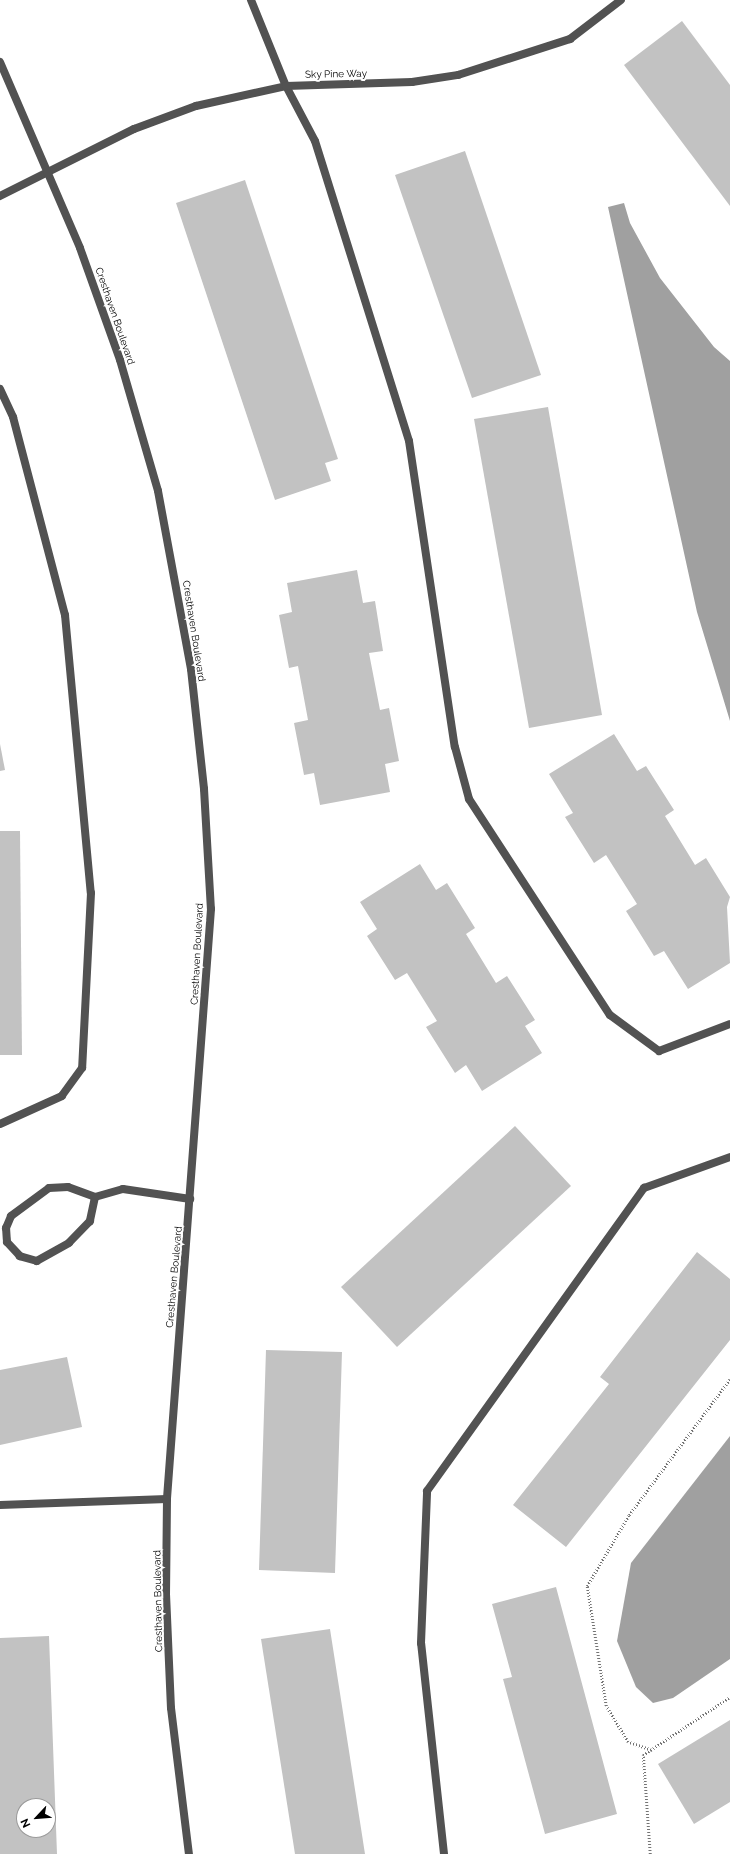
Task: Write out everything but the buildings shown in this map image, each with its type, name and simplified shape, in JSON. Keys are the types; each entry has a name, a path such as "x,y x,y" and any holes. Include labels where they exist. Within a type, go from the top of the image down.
{"street":[{"path":"251,0 286,86 315,141 409,440 455,747 469,799 610,1015 659,1051 730,1024"},
{"name":"Sky Pine Way","path":"0,196 50,174 134,129 196,106 286,86 412,82 458,75 570,39 621,0"},
{"name":"Cresthaven Boulevard","path":"0,62 50,174 120,360 154,477 191,669 204,789 211,909 167,1499 166,1594 171,1708 189,1854"},
{"path":"0,389 12,417 65,615 91,893 82,1068 62,1096 0,1124"},
{"path":"444,1854 421,1643 427,1492 644,1188 730,1157"},
{"path":"95,1197 90,1221 69,1243 37,1261 20,1256 7,1242 6,1228 11,1216 49,1188 68,1186 95,1197 123,1189 190,1199"},
{"path":"0,1505 167,1499"}],"path":[{"path":"651,1750 628,1742 606,1706 587,1586 629,1515 730,1379"},
{"path":"650,1854 643,1755 730,1697"}],"shaded area":[{"path":"624,203 630,223 660,278 714,347 730,361 730,721 697,612 608,207"},
{"path":"730,1436 730,1659 673,1698 653,1703 636,1687 617,1641 631,1563"}]}
